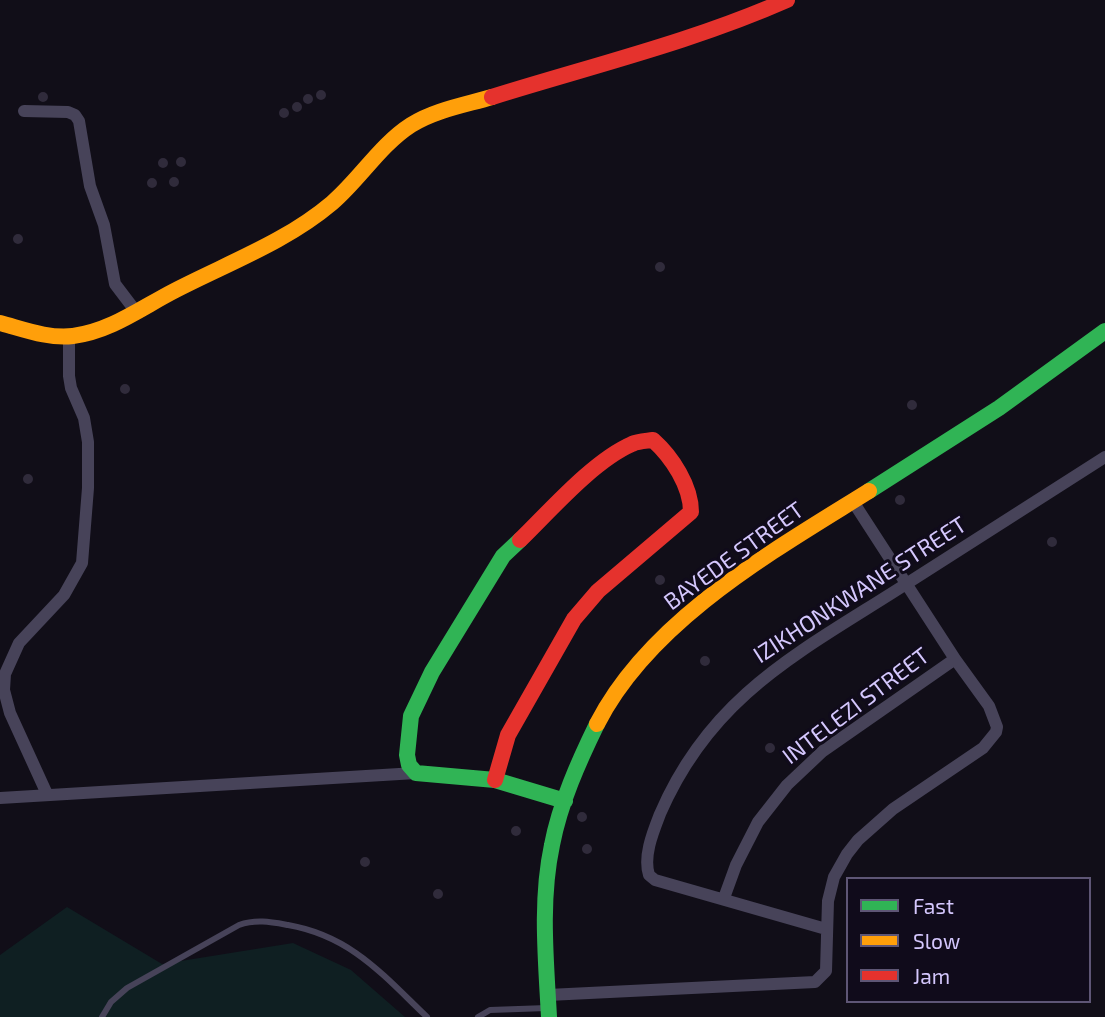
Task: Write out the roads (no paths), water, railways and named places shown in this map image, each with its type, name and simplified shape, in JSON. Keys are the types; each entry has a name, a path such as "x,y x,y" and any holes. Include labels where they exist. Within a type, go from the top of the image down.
{"street":[{"path":"0,323 52,336 69,336 117,325 172,292 248,257 303,226 333,203 398,135 417,121 509,91 677,43 744,20 787,0"},
{"path":"24,111 68,112 75,115 79,121 90,186 104,225 115,284 137,313"},
{"name":"BAYEDE STREET","path":"549,1007 544,913 550,849 585,750 611,699 656,645 712,595 852,500 1022,393 1105,331"},
{"path":"47,794 10,713 4,682 19,643 64,595 82,563 88,488 88,442 84,418 71,388 69,336"},
{"path":"416,773 407,755 411,716 432,672 503,556 585,478 634,443 653,440 666,453 680,478 691,501 691,512 598,591 574,619 508,735 495,780"},
{"name":"IZIKHONKWANE STREET","path":"724,898 655,880 648,873 647,859 651,841 668,796 710,728 773,669 1105,457"},
{"path":"549,1007 809,984 820,979 826,971 828,901 834,877 847,854 858,840 893,809 983,748 996,732 996,721 989,706 955,659 852,500"},
{"name":"INTELEZI STREET","path":"724,898 736,864 758,822 787,785 823,751 955,659"},
{"path":"0,798 416,773 495,780 565,801"},
{"path":"724,898 826,929"}],"lane":[{"path":"102,1017 111,1002 127,988 239,925 257,921 319,932 339,941 360,954 427,1017"},
{"path":"478,1017 489,1010 549,1007"}]}
